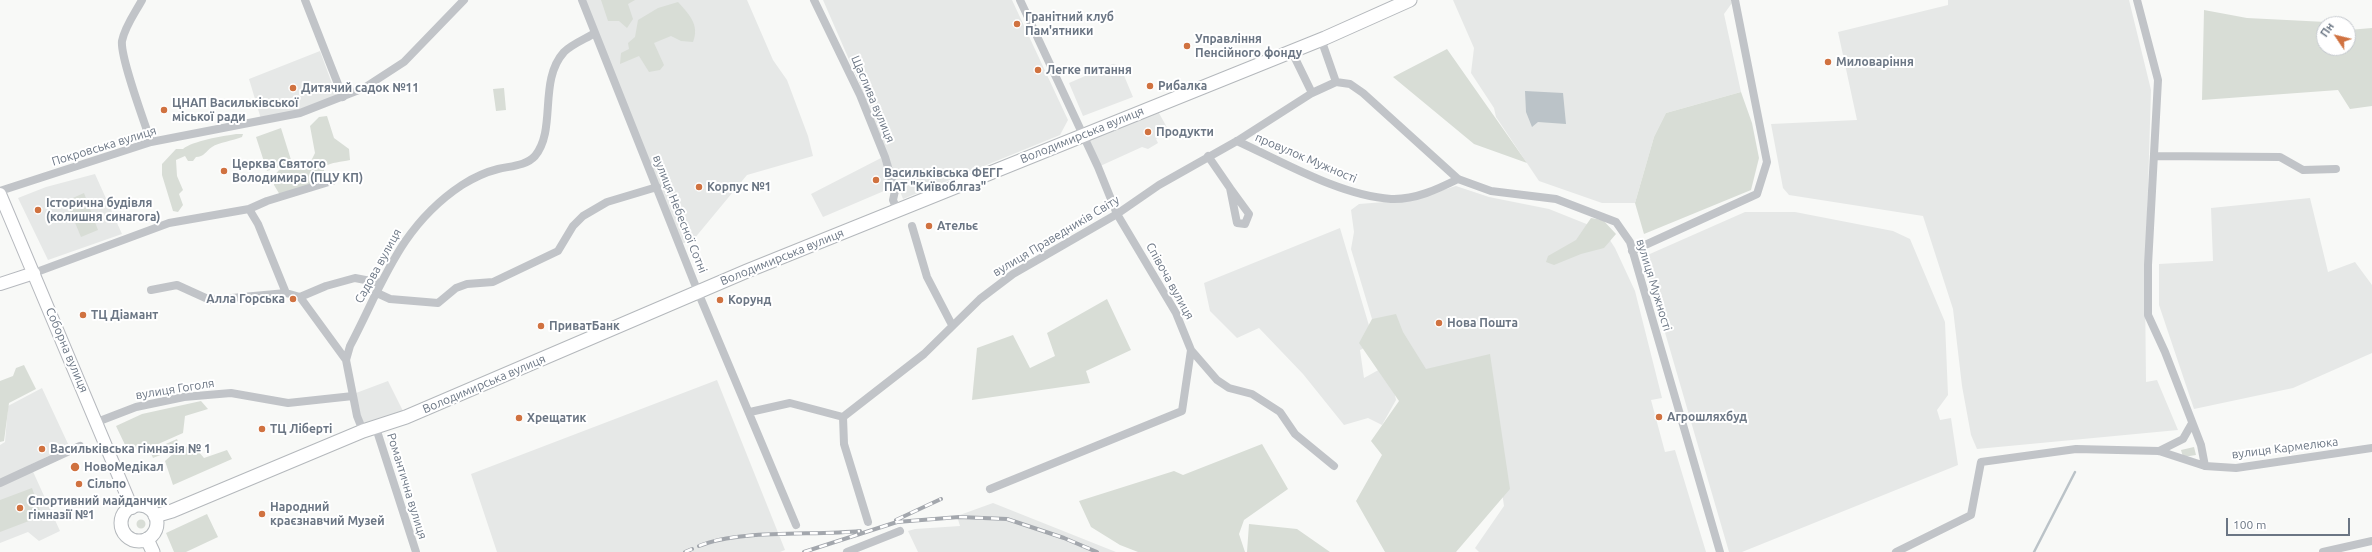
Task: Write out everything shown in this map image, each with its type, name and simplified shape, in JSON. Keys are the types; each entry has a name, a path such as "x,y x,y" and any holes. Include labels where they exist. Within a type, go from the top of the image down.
{"main road":[{"name":"Володимирська вулиця","path":"155,516 172,511 546,358 698,292 1083,134 1321,39 1410,0"},
{"name":"Соборна вулиця","path":"0,194 132,508"},
{"path":"0,284 34,273"},
{"path":"145,506 155,516 156,530 147,539 142,541 130,538 122,529 122,518 132,508 145,506"},
{"path":"147,539 153,552"}],"street":[{"path":"142,0 127,26 122,43 130,77 151,142"},
{"path":"306,0 342,97"},
{"name":"Покровська вулиця","path":"0,191 151,142 300,113 364,88 404,62 464,0"},
{"name":"вулиця Небесної Сотні","path":"582,0 698,292 750,412 796,525"},
{"name":"Щаслива вулиця","path":"814,0 860,96 882,150 895,191 893,200 897,210"},
{"path":"1020,0 1083,134"},
{"path":"1632,251 1757,194 1767,162 1735,0"},
{"path":"2137,0 2158,80 2156,156 2148,265 2148,315 2165,352 2191,425 2201,445 2205,466"},
{"name":"Садова вулиця","path":"370,430 357,416 346,360 350,346 381,283 406,237 424,215 443,199 476,177 526,162 534,156 544,136 550,84 557,63 564,52 595,33"},
{"path":"1321,39 1336,82"},
{"path":"1291,50 1312,92"},
{"name":"вулиця Мужності","path":"1336,82 1350,84 1363,93 1458,179 1492,191 1556,199 1616,222 1630,242 1720,552"},
{"name":"вулиця Праведників Світу","path":"843,417 924,354 980,299 1013,274 1117,214 1159,185 1237,141 1312,92 1336,82"},
{"name":"Співоча вулиця","path":"1083,134 1117,214 1176,313 1191,350"},
{"name":"провулок Мужності","path":"1237,141 1350,192 1392,199 1432,192 1458,179"},
{"path":"1208,156 1230,188"},
{"path":"2156,156 2280,157 2303,170 2336,169"},
{"path":"34,273 169,223 249,209 267,201 332,180"},
{"path":"377,293 390,299 438,303 456,288 467,284 476,285 493,282 558,251 573,226 583,216 607,202 657,187"},
{"path":"249,209 258,224 286,294"},
{"path":"912,226 927,278 952,325"},
{"path":"152,290 177,285 210,300 286,294 300,297 326,286 355,278 381,283"},
{"path":"300,297 346,360"},
{"path":"1191,350 1217,380 1229,388 1252,394 1280,412 1295,434 1334,466"},
{"path":"990,488 1182,411 1191,350"},
{"name":"вулиця Гоголя","path":"97,422 136,407 184,397 231,393 288,403 353,396"},
{"path":"750,412 790,404 843,417 844,444 868,522"},
{"path":"2158,451 2183,439 2191,425"},
{"name":"Романтична вулиця","path":"370,430 416,552"},
{"path":"0,484 80,446"},
{"name":"вулиця Кармелюка","path":"1896,552 1971,515 1981,462 2076,449 2158,451 2205,466 2236,468 2372,448"},
{"path":"847,552 900,531"},
{"path":"2322,552 2372,542"}],"shaded area":[{"path":"582,0 747,0 773,60 787,80 808,136 813,156 747,175 694,239 679,245"},
{"path":"601,0 635,0 628,4 633,19 627,28 619,21 608,21"},
{"path":"823,0 1012,0 1068,120 1060,135 903,199 861,87"},
{"path":"1453,0 1731,0 1732,3 1724,14 1741,92 1666,113 1654,137 1635,203 1602,203 1539,181 1496,117 1494,108 1471,73 1474,48"},
{"path":"1948,0 2129,0 2151,90 2145,286 2146,382 2157,380 2178,430 1977,449 1971,435 1962,386 1953,309 1923,216 1789,195 1783,188 1771,124 1857,120 1838,32 1948,5"},
{"path":"678,2 689,15 694,25 695,36 693,42 681,41 671,36 654,43 664,65 660,70 649,72 639,56 620,64 621,53 629,49 628,43 635,37 638,20 658,8"},
{"path":"2204,10 2247,18 2316,21 2316,56 2356,56 2356,29 2372,28 2372,106 2350,109 2338,90 2202,100"},
{"path":"1447,49 1527,163 1474,144 1393,77"},
{"name":"Дитячий садок №11","path":"320,51 337,97 296,111 261,119 249,79"},
{"path":"1113,64 1120,66 1133,97 1083,116 1069,83"},
{"path":"504,88 506,110 496,111 493,89"},
{"path":"1525,91 1563,93 1566,124 1538,122 1532,127 1526,112"},
{"path":"1741,92 1752,123 1759,158 1751,190 1644,234 1635,203 1654,137 1666,113"},
{"path":"1155,106 1169,131 1156,139 1158,143 1148,149 1142,147 1098,167 1083,134"},
{"path":"327,116 334,138 349,149 350,160 333,163 324,167 324,180 280,195 274,185 274,176 279,170 312,159 315,153 310,126 319,117"},
{"path":"281,128 292,163 267,171 256,137"},
{"path":"243,134 242,137 215,145 203,155 196,157 193,161 188,161 185,156 176,160 177,176 183,190 179,194 183,205 178,212 173,211 162,175 162,164 176,149 183,149 187,146 208,139"},
{"path":"881,158 891,188 823,217 811,194"},
{"path":"95,174 122,234 48,260 18,198 46,187"},
{"path":"1456,186 1489,197 1549,209 1604,231 1615,248 1635,291 1662,398 1651,400 1665,452 1675,450 1706,552 1479,552 1475,548 1504,506 1483,363 1421,374 1375,329 1351,249 1354,232 1351,210 1359,204 1410,200"},
{"path":"84,193 98,230 81,237 66,201"},
{"path":"2310,198 2328,272 2355,262 2372,285 2372,353 2293,388 2194,409 2159,305 2159,264 2213,261 2211,208"},
{"path":"1745,212 1795,212 1893,231 1910,239 1945,322 1948,395 1937,410 1940,420 1951,418 1958,465 1742,552 1729,552 1643,257"},
{"path":"1591,218 1603,220 1616,234 1604,248 1581,254 1554,265 1546,262 1548,256 1576,240"},
{"path":"1340,228 1373,339 1373,344 1360,350 1364,378 1382,368 1391,376 1396,400 1382,425 1368,418 1344,425 1303,374 1259,328 1237,338 1210,311 1204,283"},
{"path":"1107,299 1131,350 1086,371 1090,383 972,400 977,348 1013,335 1030,368 1055,356 1047,333"},
{"path":"1396,314 1403,332 1426,369 1490,354 1510,489 1456,552 1385,552 1356,501 1382,455 1371,441 1399,401 1359,343 1372,319"},
{"path":"24,365 36,389 9,403 4,441 0,442 0,381 13,376 16,368"},
{"path":"717,380 785,550 780,552 497,552 471,474"},
{"path":"388,381 406,417 363,431 356,393"},
{"path":"42,388 69,446 30,465 60,531 39,541 28,532 0,543 0,445 5,442 8,406"},
{"path":"201,401 208,409 185,416 183,433 147,449 127,449 116,426 142,414"},
{"path":"177,439 180,447 153,458 150,451"},
{"path":"192,444 204,458 227,450 232,459 173,485 165,461 174,453"},
{"path":"1262,444 1288,489 1244,520 1239,534 1245,552 1138,552 1120,545 1091,527 1079,501 1174,471 1183,475"},
{"path":"2194,447 2196,455 2183,457 2181,450"},
{"name":"Спортивний майданчик гімназії №1","path":"32,488 42,516 0,532 0,500"},
{"path":"993,503 1116,552 918,552 908,531 915,529 960,526 957,516"},
{"path":"207,514 218,537 186,552 174,552 166,533"},
{"path":"141,519 146,524 141,529 136,524"},
{"path":"1249,524 1297,529 1330,552 1247,552"}],"waterway":[{"path":"2034,552 2075,472"}],"railway":[{"path":"896,520 941,499"},
{"path":"804,552 897,522 959,517 1007,519 1064,538 1097,552"},
{"path":"699,546 735,537 755,535 860,531"},
{"path":"685,552 692,549"}],"place":[{"name":"Гранітний клуб Пам'ятники","path":"1017,24"},
{"name":"Управління Пенсійного фонду","path":"1187,46"},
{"name":"Миловаріння","path":"1828,62"},
{"name":"Легке питання","path":"1038,70"},
{"name":"Рибалка","path":"1150,86"},
{"name":"Дитячий садок №11","path":"293,88"},
{"name":"ЦНАП Васильківської міської ради","path":"164,110"},
{"name":"Продукти","path":"1148,132"},
{"name":"Церква Святого Володимира (ПЦУ КП)","path":"224,171"},
{"name":"Васильківська ФЕГГ ПАТ \"Київоблгаз\"","path":"876,180"},
{"name":"Корпус №1","path":"699,187"},
{"name":"Історична будівля (колишня синагога)","path":"38,210"},
{"name":"Ательє","path":"929,226"},
{"name":"Алла Горська","path":"293,299"},
{"name":"Корунд","path":"720,300"},
{"name":"ТЦ Діамант","path":"83,315"},
{"name":"Нова Пошта","path":"1439,323"},
{"name":"ПриватБанк","path":"541,326"},
{"name":"Агрошляхбуд","path":"1659,417"},
{"name":"Хрещатик","path":"519,418"},
{"name":"ТЦ Ліберті","path":"262,429"},
{"name":"Васильківська гімназія № 1","path":"42,449"},
{"name":"НовоМедікал","path":"75,467"},
{"name":"Сільпо","path":"79,484"},
{"name":"Спортивний майданчик гімназії №1","path":"20,508"},
{"name":"Народний краєзнавчий Музей","path":"262,514"}]}
